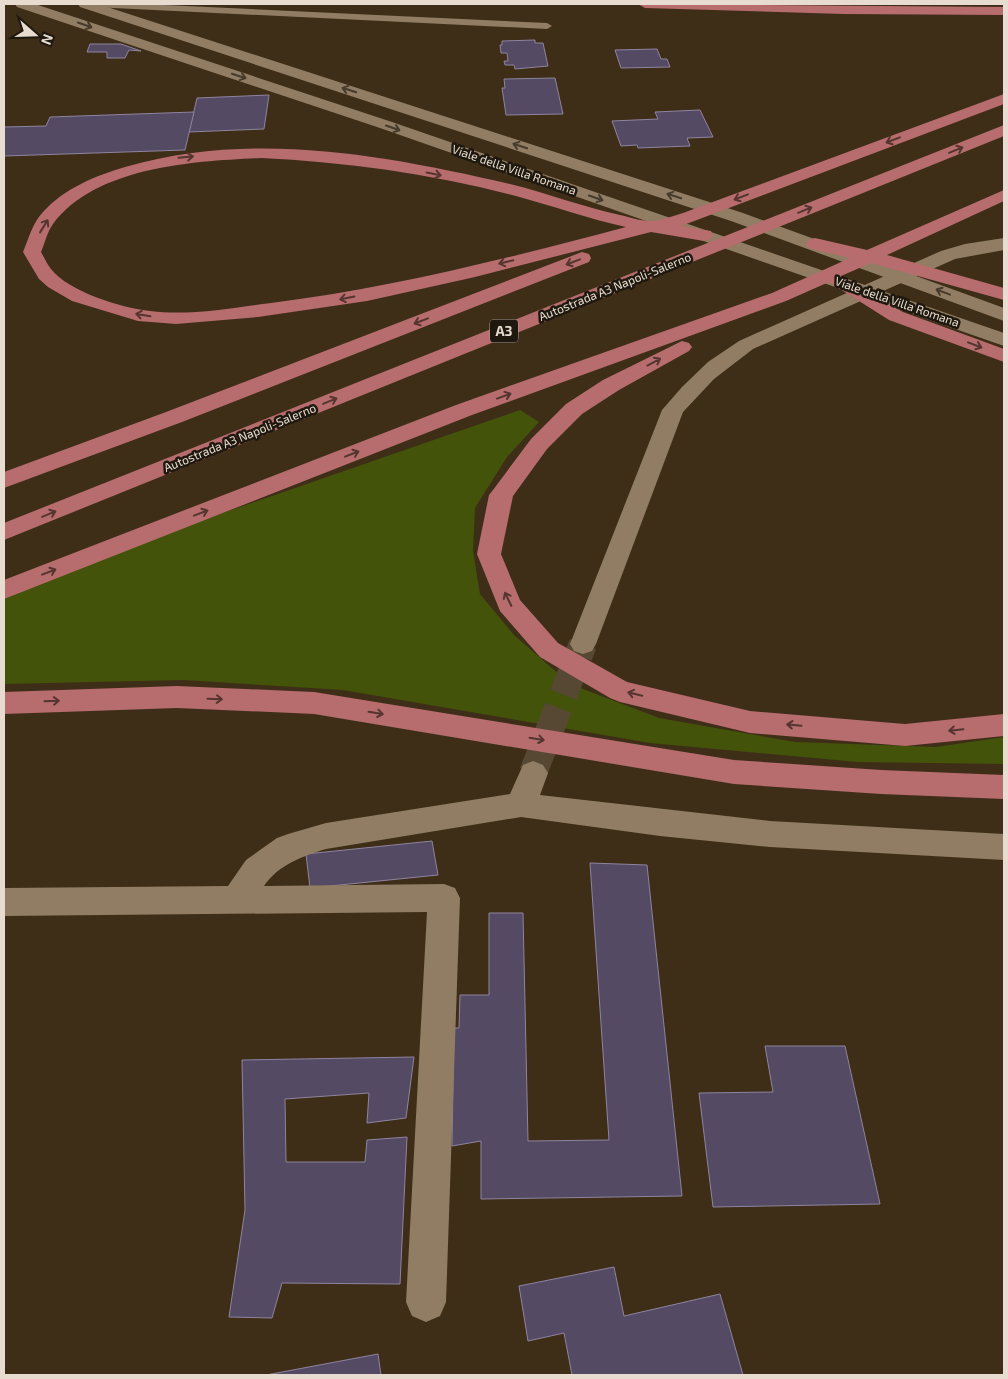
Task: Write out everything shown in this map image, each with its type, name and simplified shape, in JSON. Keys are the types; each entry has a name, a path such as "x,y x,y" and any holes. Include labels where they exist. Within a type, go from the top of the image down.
{"highway":[{"path":"645,4 843,10 1004,11"},
{"path":"4,480 183,414 689,216 1002,99"},
{"name":"Autostrada A3 Napoli-Salerno","path":"4,532 1004,130"},
{"path":"689,216 416,285 303,307 192,318 150,317 109,309 70,291 46,276 32,252 43,225 59,207 85,188 124,172 176,158 264,155 342,159 402,167 521,192 621,221 704,235"},
{"path":"1001,198 779,297 611,385 574,409 539,444 502,496 490,554 509,604 549,650 620,691 750,722 905,735 1004,725"},
{"path":"815,244 910,266 1004,294"},
{"path":"838,281 896,316 952,328 1004,356"},
{"path":"4,590 464,410 779,297"},
{"path":"4,703 176,697 314,703 734,772 881,782 1004,787"}],"main road":[{"name":"Viale della Villa Romana","path":"22,4 386,125 838,281"},
{"name":"Viale della Villa Romana","path":"85,4 815,244 996,312"},
{"path":"583,644 672,410 696,382 720,361 754,342 948,255 1004,244"},
{"name":"Viale della Villa Romana","path":"952,328 1004,340"},
{"path":"521,805 533,773"},
{"path":"236,900 257,870 288,848 326,836 521,805 660,823 770,834 1004,847"},
{"path":"4,902 444,898 426,1302"}],"lane":[{"path":"93,4 547,26"}],"green space":[{"path":"520,410 539,422 507,457 475,508 473,551 480,594 514,635 570,684 659,718 795,742 936,747 1004,737 1004,764 858,762 650,743 343,690 183,680 4,684 4,597 217,515"}],"building":[{"path":"535,40 535,43 543,43 548,66 515,69 514,65 505,65 504,61 508,61 507,53 501,53 500,45 502,45 502,41"},
{"path":"90,44 121,44 141,51 129,50 125,58 107,58 107,52 87,52"},
{"path":"657,49 661,59 667,59 670,67 621,68 615,50"},
{"path":"555,78 563,114 506,115 502,88 505,88 504,79"},
{"path":"269,95 264,129 189,132 197,98"},
{"path":"700,110 713,137 687,138 690,146 638,148 637,145 621,146 612,121 658,119 655,112"},
{"path":"194,112 185,150 4,156 4,127 46,126 50,117"},
{"path":"432,841 438,875 310,888 306,854"},
{"path":"590,863 647,865 682,1196 481,1199 481,1141 452,1146 454,1028 459,1028 460,995 489,995 489,913 523,913 528,1141 609,1140"},
{"path":"765,1046 845,1046 880,1204 713,1207 699,1093 773,1092"},
{"path":"414,1057 406,1118 367,1123 369,1093 285,1099 286,1162 365,1162 367,1140 407,1137 400,1284 282,1283 272,1318 229,1317 245,1210 242,1060"},
{"path":"614,1267 624,1316 720,1294 743,1375 572,1375 564,1333 528,1341 519,1286"},
{"path":"378,1354 381,1375 266,1375"}],"tunnel":[{"path":"533,773 583,644"}]}
